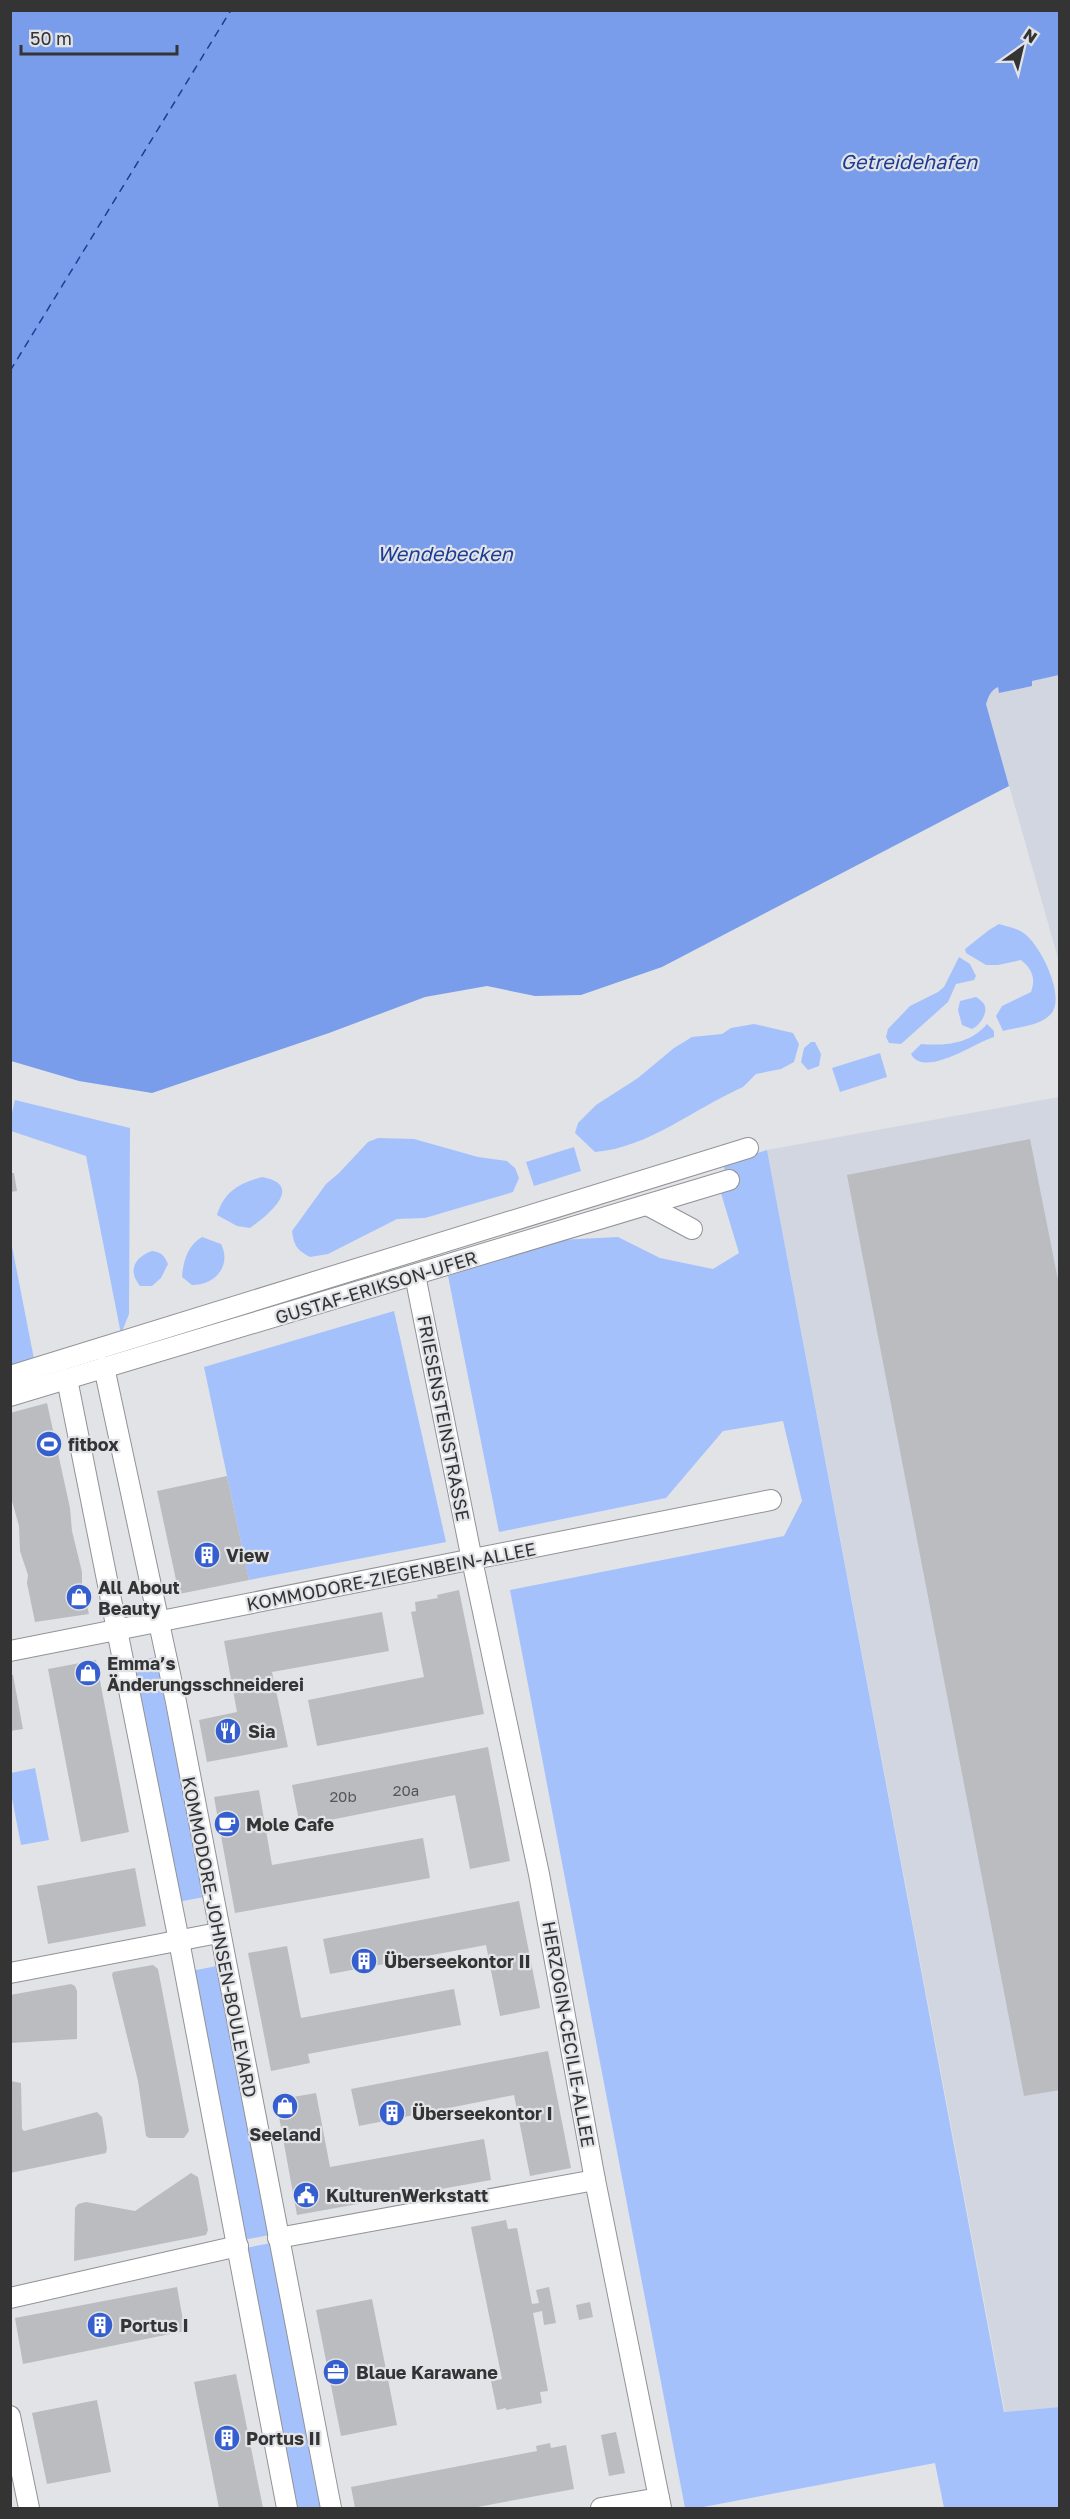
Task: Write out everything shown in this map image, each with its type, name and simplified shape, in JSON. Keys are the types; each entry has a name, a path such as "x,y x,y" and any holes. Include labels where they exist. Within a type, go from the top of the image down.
{"street":[{"path":"10,1376 748,1148"},
{"name":"GUSTAF-ERIKSON-UFER","path":"10,1396 729,1180"},
{"path":"647,1205 692,1229"},
{"name":"FRIESENSTEINSTRASSE","path":"415,1275 472,1560"},
{"name":"KOMMODORE-JOHNSEN-BOULEVARD","path":"104,1367 159,1621 331,2508"},
{"path":"67,1379 238,2246 286,2508"},
{"name":"KOMMODORE-ZIEGENBEIN-ALLEE","path":"10,1651 771,1500"},
{"name":"HERZOGIN-CECILIE-ALLEE","path":"472,1560 539,1874 595,2181 660,2503"},
{"path":"10,1973 218,1933"},
{"path":"278,2238 595,2181"},
{"path":"10,2298 238,2246"},
{"path":"10,2416 28,2508"},
{"path":"602,2508 660,2503"}],"shaded area":[{"path":"1059,675 1059,962 986,704 992,690 998,687 999,693 1032,685 1031,681"},
{"path":"999,924 1019,930 1031,940 1050,972 1056,996 1055,1006 1046,1018 1035,1024 1003,1031 996,1016 1002,1006 1031,992 1033,978 1030,970 1021,960 986,965 966,953 965,949"},
{"path":"959,957 970,964 976,976 974,980 956,984 948,1002 901,1044 889,1043 886,1037 888,1029 910,1006 944,987"},
{"path":"976,997 984,1004 985,1011 978,1025 972,1029 962,1025 958,1010 960,1001"},
{"path":"754,1024 793,1033 799,1044 794,1062 781,1069 756,1074 743,1087 634,1143 595,1152 575,1133 578,1123 596,1105 638,1078 674,1048 692,1037 722,1034 731,1028"},
{"path":"987,1024 994,1031 994,1037 951,1057 927,1063 918,1061 911,1054 921,1044 939,1045 965,1040"},
{"path":"811,1042 815,1042 821,1054 819,1066 808,1070 801,1062 804,1048"},
{"path":"880,1053 887,1077 840,1092 832,1068"},
{"path":"1059,1097 1059,2407 1005,2412 767,1150"},
{"path":"15,1100 130,1128 129,1314 121,1334 86,1156 11,1131"},
{"path":"378,1138 414,1139 478,1157 507,1161 515,1168 519,1178 513,1192 425,1218 397,1219 328,1254 310,1257 299,1250 292,1231 326,1184 368,1142"},
{"path":"574,1147 581,1171 534,1186 526,1162"},
{"path":"767,1150 1004,2412 1059,2407 1059,2508 944,2508 935,2463 698,2508 685,2508 510,1590 784,1536 802,1501 783,1421 723,1431 666,1498 499,1532 448,1276 559,1240 618,1237 660,1258 713,1269 739,1253 720,1190 730,1187 723,1164"},
{"path":"262,1177 275,1181 281,1187 282,1193 279,1201 265,1216 250,1228 237,1226 217,1215 224,1200 234,1189"},
{"path":"10,1236 34,1359 10,1366"},
{"path":"202,1237 221,1244 224,1252 223,1267 208,1282 192,1285 182,1277 184,1265 193,1244"},
{"path":"152,1251 162,1254 168,1264 161,1278 152,1286 140,1286 134,1275 135,1265 137,1260"},
{"path":"394,1311 446,1542 249,1580 204,1367"},
{"path":"156,1657 204,1897 178,1902 130,1662"},
{"path":"35,1768 49,1840 21,1845 11,1793 11,1773"},
{"path":"217,1966 269,2235 243,2240 191,1971"},
{"path":"271,2243 323,2508 296,2508 245,2248"}],"water":[{"name":"Wendebecken","path":"10,11 1059,11 1059,675 1032,681 1032,686 999,693 998,687 989,696 986,704 1009,786 662,967 581,995 535,996 487,986 425,997 329,1033 152,1093 79,1081 11,1061"}],"building":[{"path":"1030,1139 1060,1290 1060,2090 1024,2096 847,1175"},
{"path":"10,1173 14,1173 17,1191 10,1192"},
{"path":"47,1403 70,1508 72,1531 82,1572 82,1587 89,1614 35,1622 27,1583 28,1575 20,1551 19,1526 10,1494 10,1413"},
{"name":"View","path":"227,1476 249,1580 179,1594 157,1491"},
{"path":"459,1590 484,1714 317,1746 308,1700 424,1677 411,1612 416,1611 415,1602 438,1598 437,1595"},
{"path":"382,1612 389,1651 272,1672 288,1747 207,1762 199,1720 237,1712 224,1641"},
{"path":"96,1660 129,1832 81,1842 48,1669"},
{"path":"10,1675 13,1675 23,1729 10,1731"},
{"path":"488,1747 510,1861 470,1869 455,1795 300,1826 292,1785"},
{"path":"259,1790 272,1865 423,1838 430,1878 235,1913 214,1797"},
{"path":"135,1868 146,1926 48,1944 37,1886"},
{"name":"Überseekontor II","path":"519,1901 540,2008 500,2016 486,1945 330,1974 323,1939"},
{"path":"287,1946 301,2018 454,1989 461,2025 308,2054 310,2063 271,2071 248,1953"},
{"path":"153,1965 158,1969 189,2131 184,2138 149,2138 146,2136 138,2081 112,1975 113,1972"},
{"path":"71,1984 77,1991 77,2039 10,2043 10,1995"},
{"name":"Überseekontor I","path":"548,2051 571,2168 530,2176 514,2095 359,2126 351,2089"},
{"path":"10,2081 21,2083 22,2129 24,2131 97,2112 102,2117 106,2153 10,2173"},
{"path":"316,2093 330,2167 484,2139 491,2180 297,2215 276,2100"},
{"path":"191,2173 198,2177 208,2230 206,2235 74,2261 75,2208 78,2204 86,2202 135,2211"},
{"path":"506,2220 508,2229 517,2228 532,2304 539,2303 536,2290 549,2287 556,2323 544,2325 542,2311 533,2313 548,2391 540,2392 542,2403 497,2410 491,2381 502,2379 471,2227"},
{"name":"Portus I","path":"177,2287 185,2331 23,2364 15,2318"},
{"path":"372,2299 397,2425 341,2436 316,2310"},
{"path":"590,2302 593,2317 579,2320 576,2305"},
{"name":"Portus II","path":"236,2374 263,2508 219,2508 194,2382"},
{"path":"97,2400 111,2472 47,2484 32,2413"},
{"path":"616,2432 625,2473 609,2476 601,2435"},
{"path":"550,2443 551,2448 566,2445 574,2489 472,2508 355,2508 351,2487 537,2451 536,2446"}],"ferry route":[{"path":"10,371 231,10"}],"place":[{"name":"fitbox","path":"49,1444"},
{"name":"View","path":"207,1555"},
{"name":"All About Beauty","path":"79,1597"},
{"name":"Emma’s Änderungsschneiderei","path":"88,1673"},
{"name":"Sia","path":"228,1731"},
{"name":"Mole Cafe","path":"227,1824"},
{"name":"Überseekontor II","path":"364,1961"},
{"name":"Seeland","path":"285,2106"},
{"name":"Überseekontor I","path":"392,2113"},
{"name":"KulturenWerkstatt","path":"306,2195"},
{"name":"Portus I","path":"100,2325"},
{"name":"Blaue Karawane","path":"336,2372"},
{"name":"Portus II","path":"227,2438"}],"water label":[{"name":"Getreidehafen","path":"909,161"}]}
